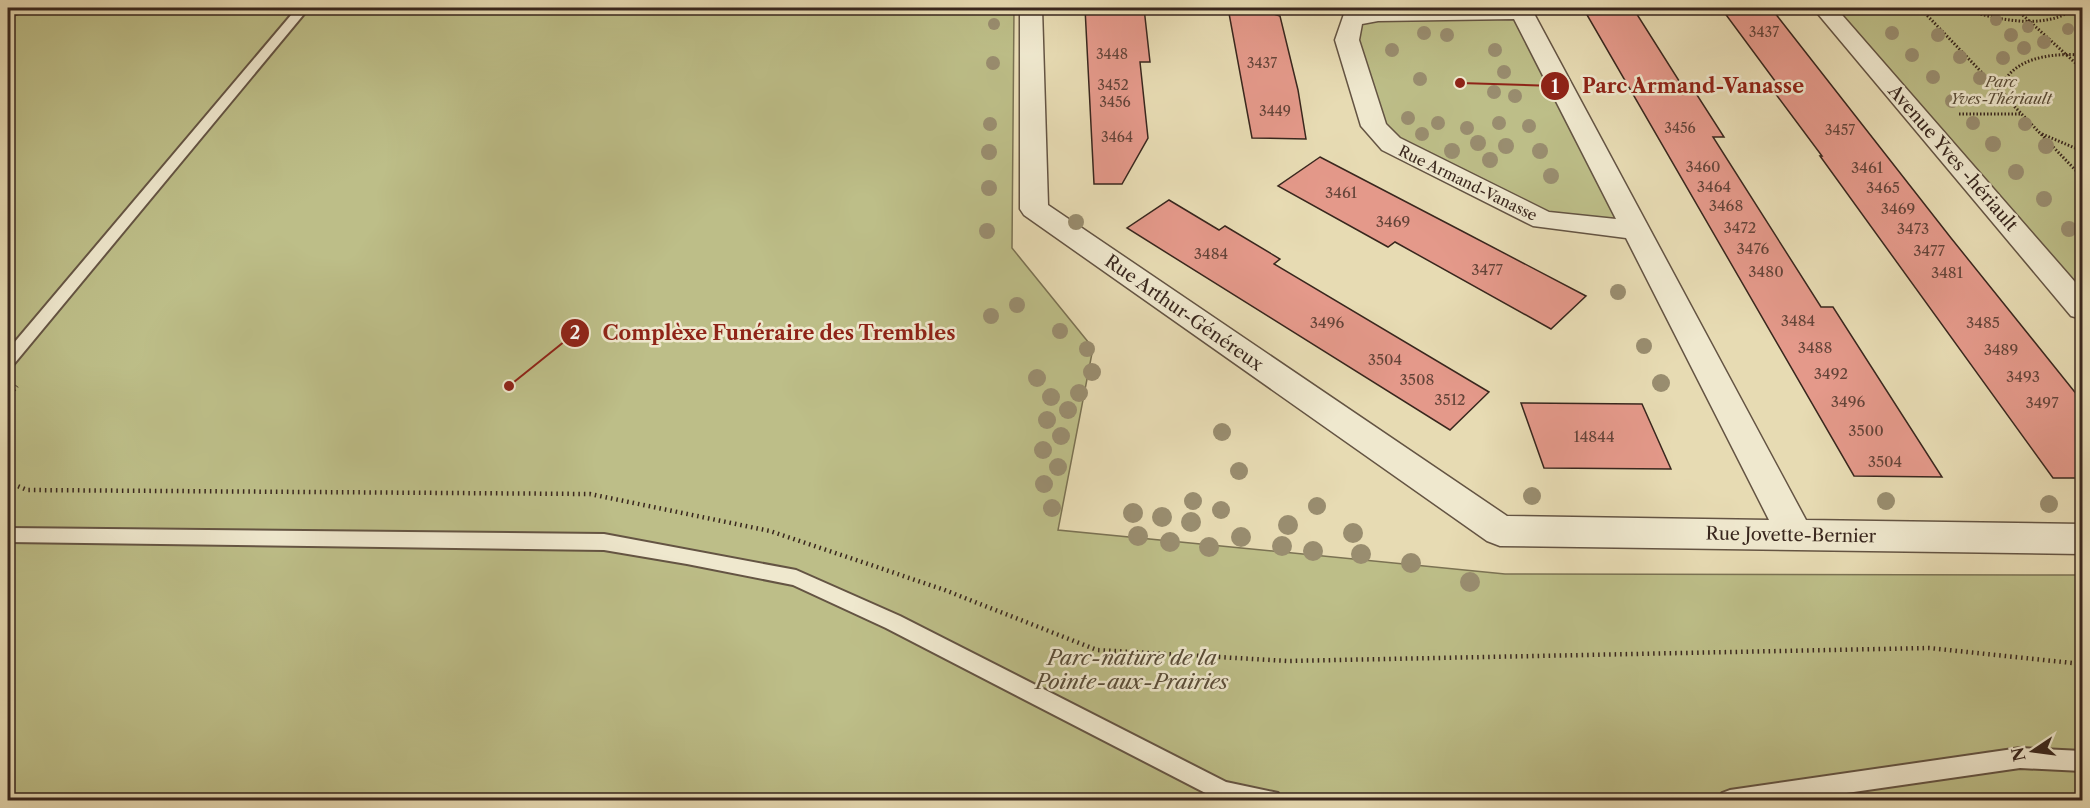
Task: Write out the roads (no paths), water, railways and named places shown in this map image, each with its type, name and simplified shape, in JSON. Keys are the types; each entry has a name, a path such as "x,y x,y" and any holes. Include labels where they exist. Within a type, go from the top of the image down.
{"street":[{"name":"Rue Arthur-Généreux","path":"1031,8 1034,209 1500,531"},
{"name":"Avenue Yves -hériault","path":"1824,8 2082,309"},
{"name":"Rue Armand-Vanasse","path":"1636,230 1543,220 1391,144 1374,126 1347,40 1352,19 1378,14 1521,10 1636,230 1795,535"},
{"name":"Rue Jovette-Bernier","path":"1500,531 2082,539"}],"lane":[{"path":"8,14 26,8"},
{"path":"8,360 303,8"},
{"path":"8,535 604,542 796,578 893,622 1224,792 1270,801"},
{"path":"1730,801 2020,758 2082,761"}],"place":[{"name":"Parc Armand-Vanasse","path":"1460,83"},
{"name":"Complèxe Funéraire des Trembles","path":"509,386"}],"park label":[{"name":"Parc Yves-Thériault","path":"2001,90"},
{"name":"Parc-nature de la Pointe-aux-Prairies","path":"1132,669"}]}
